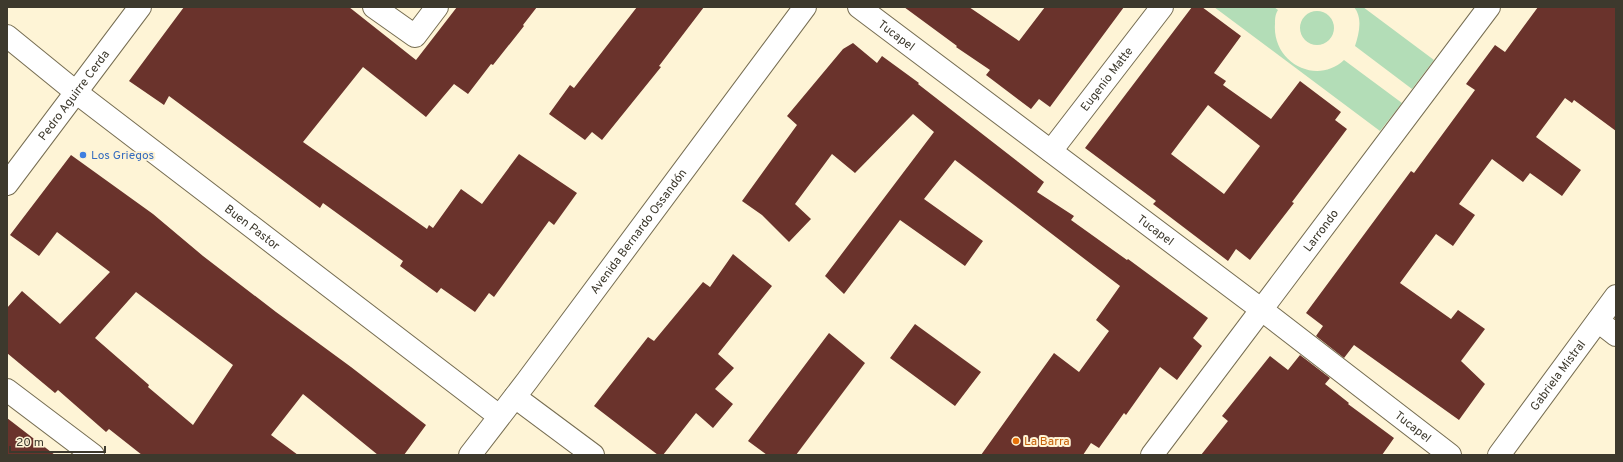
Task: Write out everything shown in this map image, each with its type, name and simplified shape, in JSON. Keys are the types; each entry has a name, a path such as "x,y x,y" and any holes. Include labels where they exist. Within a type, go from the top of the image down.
{"street":[{"name":"Pedro Aguirre Cerda","path":"7,184 77,93 140,7"},
{"path":"374,7 415,36 437,7"},
{"name":"Avenida Bernardo Ossandón","path":"470,455 515,397 805,7"},
{"name":"Tucapel","path":"860,7 1262,310 1450,455"},
{"name":"Eugenio Matte","path":"1050,151 1162,7"},
{"name":"Larrondo","path":"1152,455 1489,7"},
{"name":"Buen Pastor","path":"7,36 77,93 499,416"},
{"name":"Gabriela Mistral","path":"1499,455 1616,296"},
{"path":"1598,321 1616,335"},
{"path":"7,390 93,455"},
{"path":"515,397 593,455"}],"green space":[{"path":"1214,7 1274,7 1278,10 1275,19 1276,38 1288,59 1298,66 1309,70 1321,71 1333,67 1344,60 1402,103 1380,131"},
{"path":"1354,7 1363,7 1434,60 1412,89 1355,46 1359,31 1359,16"},
{"path":"1320,11 1327,13 1332,18 1334,28 1332,38 1327,43 1314,45 1307,43 1302,38 1300,25 1302,18 1307,13"}],"building":[{"path":"184,7 349,7 416,60 457,7 537,7 523,25 524,26 493,65 491,64 468,94 454,84 426,117 363,67 303,142 427,229 429,225 433,228 461,189 482,204 519,154 577,193 554,225 549,221 494,297 489,293 475,312 441,288 437,293 400,266 403,261 323,203 320,208 169,96 164,105 129,81"},
{"path":"637,7 704,7 659,66 661,67 602,140 592,132 585,140 549,114 570,85 574,88"},
{"path":"904,7 969,7 1019,41 1045,7 1124,7 1050,107 1039,99 1031,109 986,75 990,70 956,47 957,46"},
{"path":"1192,7 1202,7 1241,36 1214,73 1226,81 1223,85 1271,119 1300,81 1341,112 1335,120 1347,129 1292,202 1294,203 1250,260 1236,249 1228,261 1153,204 1156,201 1085,148","holes":["1208,105 1260,146 1224,194 1171,154"]},
{"path":"1538,7 1616,7 1616,131 1574,100 1572,103 1565,98 1536,137 1581,170 1562,196 1530,173 1523,182 1492,159 1459,204 1475,215 1453,246 1436,234 1400,283 1451,319 1458,310 1485,329 1461,361 1485,384 1459,420 1354,345 1344,358 1316,336 1323,326 1306,313 1411,171 1414,173 1475,90 1466,84 1495,45 1505,52"},
{"path":"853,43 877,63 882,56 919,83 918,84 1044,182 1037,192 1074,216 1071,220 1127,260 1128,259 1208,318 1193,338 1202,346 1177,380 1160,367 1126,415 1124,413 1099,448 1091,443 1083,455 981,455 1054,353 1079,372 1109,331 1096,320 1120,286 955,160 924,199 983,241 965,266 900,220 844,294 825,276 934,132 913,114 855,173 832,154 795,204 811,219 789,242 762,215 742,201 797,125 787,116 843,49"},
{"path":"71,155 153,214 203,256 426,425 404,455 378,455 303,394 271,435 298,455 142,455 109,429 106,432 58,390 55,393 7,353 7,308 22,291 60,324 110,272 57,232 39,256 10,235","holes":["136,292 233,365 193,425 148,387 149,385 95,338"]},
{"path":"733,254 772,286 718,354 734,368 715,389 733,404 713,428 696,413 663,455 658,455 594,406 648,337 654,341 703,282 710,287"},
{"path":"915,324 981,372 955,406 890,358"},
{"path":"829,333 865,363 796,455 767,455 748,441"},
{"path":"1300,355 1330,378 1325,384 1349,403 1348,404 1394,438 1382,455 1201,455 1228,421 1222,416 1270,356 1288,370"},
{"path":"7,418 55,455 7,455"}],"place":[{"name":"Los Griegos","path":"83,155"},
{"name":"La Barra","path":"1016,441"}]}
